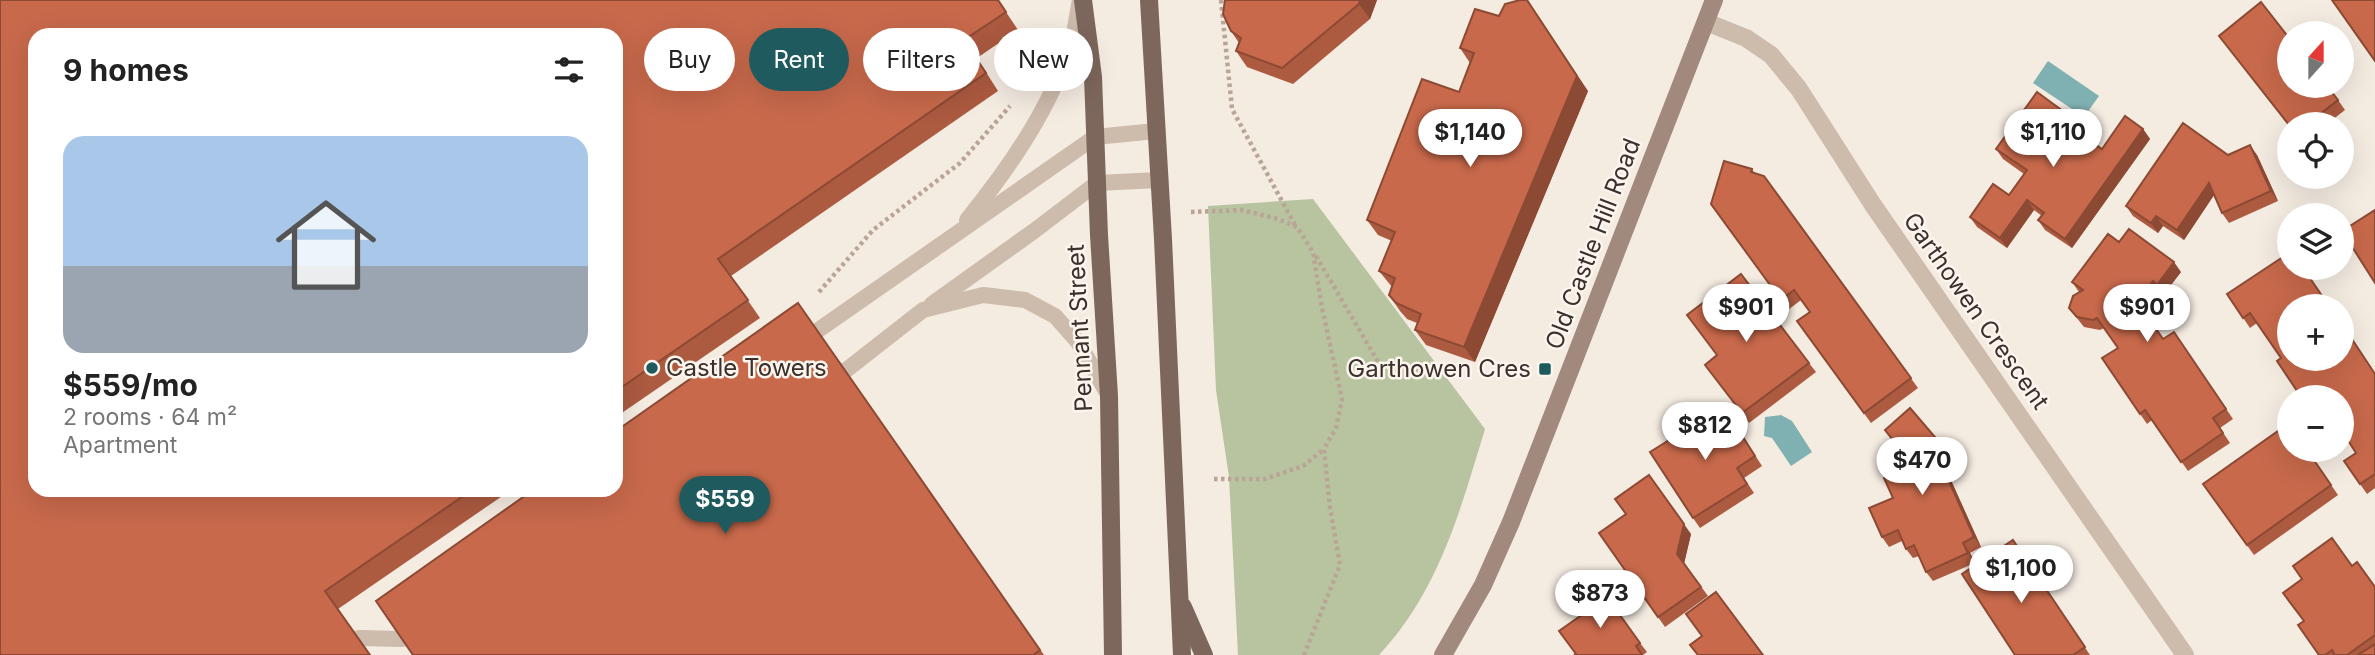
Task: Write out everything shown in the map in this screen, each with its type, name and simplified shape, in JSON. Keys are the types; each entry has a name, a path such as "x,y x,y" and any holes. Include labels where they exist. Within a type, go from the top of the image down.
{"main road":[{"name":"Pennant Street","path":"1081,0 1093,77 1109,396 1113,655"},
{"path":"1149,0 1182,655"},
{"path":"1179,597 1204,655"}],"street":[{"name":"Old Castle Hill Road","path":"1446,654 1483,585 1511,522 1714,0"},
{"name":"Garthowen Crescent","path":"1706,22 1746,38 1771,55 1799,89 1873,205 2185,655"}],"lane":[{"path":"952,238 997,183 1047,100 1072,42 1081,0"},
{"path":"817,331 1094,137 1156,131"},
{"path":"845,372 923,310 1097,183 1159,180"},
{"path":"923,310 983,295 1025,300 1055,316 1078,342 1109,396"},
{"path":"359,638 402,639"}],"path":[{"path":"1222,0 1232,109 1297,227 1384,372"},
{"path":"811,298 821,291 873,229 960,163 1014,102"},
{"path":"1191,212 1242,210 1297,227"},
{"path":"1214,478 1265,479 1303,466 1324,449 1336,428 1342,399 1313,252"},
{"path":"1304,655 1340,565 1329,508 1324,449"}],"green space":[{"path":"1313,199 1485,429 1456,520 1432,577 1400,630 1379,655 1238,655 1229,477 1216,390 1208,206"}],"water":[{"path":"2048,61 2099,96 2084,117 2033,83"},
{"path":"1781,415 1792,421 1812,452 1791,466 1772,438 1764,436 1765,417"}],"building":[{"name":"Castle Towers","path":"0,0 998,0 1006,12 980,29 863,28 863,91 960,91 718,259 748,300 623,386 623,28 28,28 28,497 462,497 325,591 370,655 0,655"},
{"path":"1225,0 1360,0 1359,4 1282,68 1236,51 1241,38 1231,31 1223,14"},
{"path":"1527,0 1577,76 1464,347 1415,330 1421,314 1396,303 1389,295 1395,278 1379,271 1395,232 1367,220 1422,79 1459,92 1474,53 1460,48 1475,9 1499,16 1505,4"},
{"path":"2332,0 2375,0 2375,61 2354,31 2354,21 2347,21"},
{"path":"2261,2 2277,23 2277,98 2338,100 2322,112 2279,112 2219,36"},
{"name":"Castle Towers","path":"980,64 986,73 980,77"},
{"path":"2037,92 2071,117 2066,124 2102,149 2125,116 2143,129 2065,239 2038,220 2044,213 2027,200 2000,238 1970,217 1993,184 2009,195 2027,170 1996,149"},
{"path":"2183,123 2228,155 2250,145 2271,191 2222,213 2209,183 2177,230 2156,216 2151,223 2126,206"},
{"path":"1724,161 1752,169 1751,172 1764,176 1911,378 1864,413 1797,321 1810,312 1794,290 1781,300 1711,204"},
{"path":"2375,210 2375,283 2354,250 2354,223"},
{"path":"2129,229 2174,262 2157,285 2153,281 2137,301 2163,339 2174,332 2226,409 2213,418 2223,433 2181,462 2145,410 2140,414 2102,358 2118,348 2097,318 2093,320 2077,317 2069,308 2073,296 2083,290 2072,282 2108,234 2119,242"},
{"path":"2277,261 2277,280 2311,280 2321,294 2277,294 2277,352 2250,313 2243,318 2227,294"},
{"path":"1741,274 1809,363 1742,413 1705,365 1717,355 1687,315"},
{"path":"798,303 1040,650 1033,655 413,655 376,601 523,497 623,497 623,426"},
{"path":"2354,342 2375,374 2375,474 2360,484 2345,462 2354,462 2356,453 2354,385 2293,385 2284,371 2354,371"},
{"path":"1722,404 1755,456 1737,468 1747,484 1693,518 1650,452 1687,429 1690,436 1703,428 1698,419"},
{"path":"1910,408 1946,450 1938,457 1974,537 1963,543 1968,553 1926,572 1914,545 1906,549 1898,530 1882,537 1869,508 1893,498 1884,478 1902,469 1890,443 1893,440 1885,430"},
{"path":"2277,432 2277,462 2315,462 2331,485 2247,545 2203,484"},
{"path":"1649,475 1684,524 1677,554 1701,587 1658,617 1599,533 1626,514 1615,499"},
{"path":"2332,538 2352,566 2357,562 2375,587 2375,635 2347,655 2335,655 2332,650 2325,655 2319,655 2298,625 2304,621 2283,593 2302,579 2293,566"},
{"path":"2013,540 2085,647 2073,655 2015,655 1962,574"},
{"path":"1602,590 1640,643 1636,646 1642,655 1574,655 1576,654 1559,631 1583,614 1578,607"},
{"path":"1716,592 1763,655 1698,655 1690,645 1702,636 1686,614"},
{"path":"2375,644 2375,655 2358,655"}],"place":[{"name":"Castle Towers","path":"652,368"},
{"name":"Garthowen Cres","path":"1545,369"}]}
